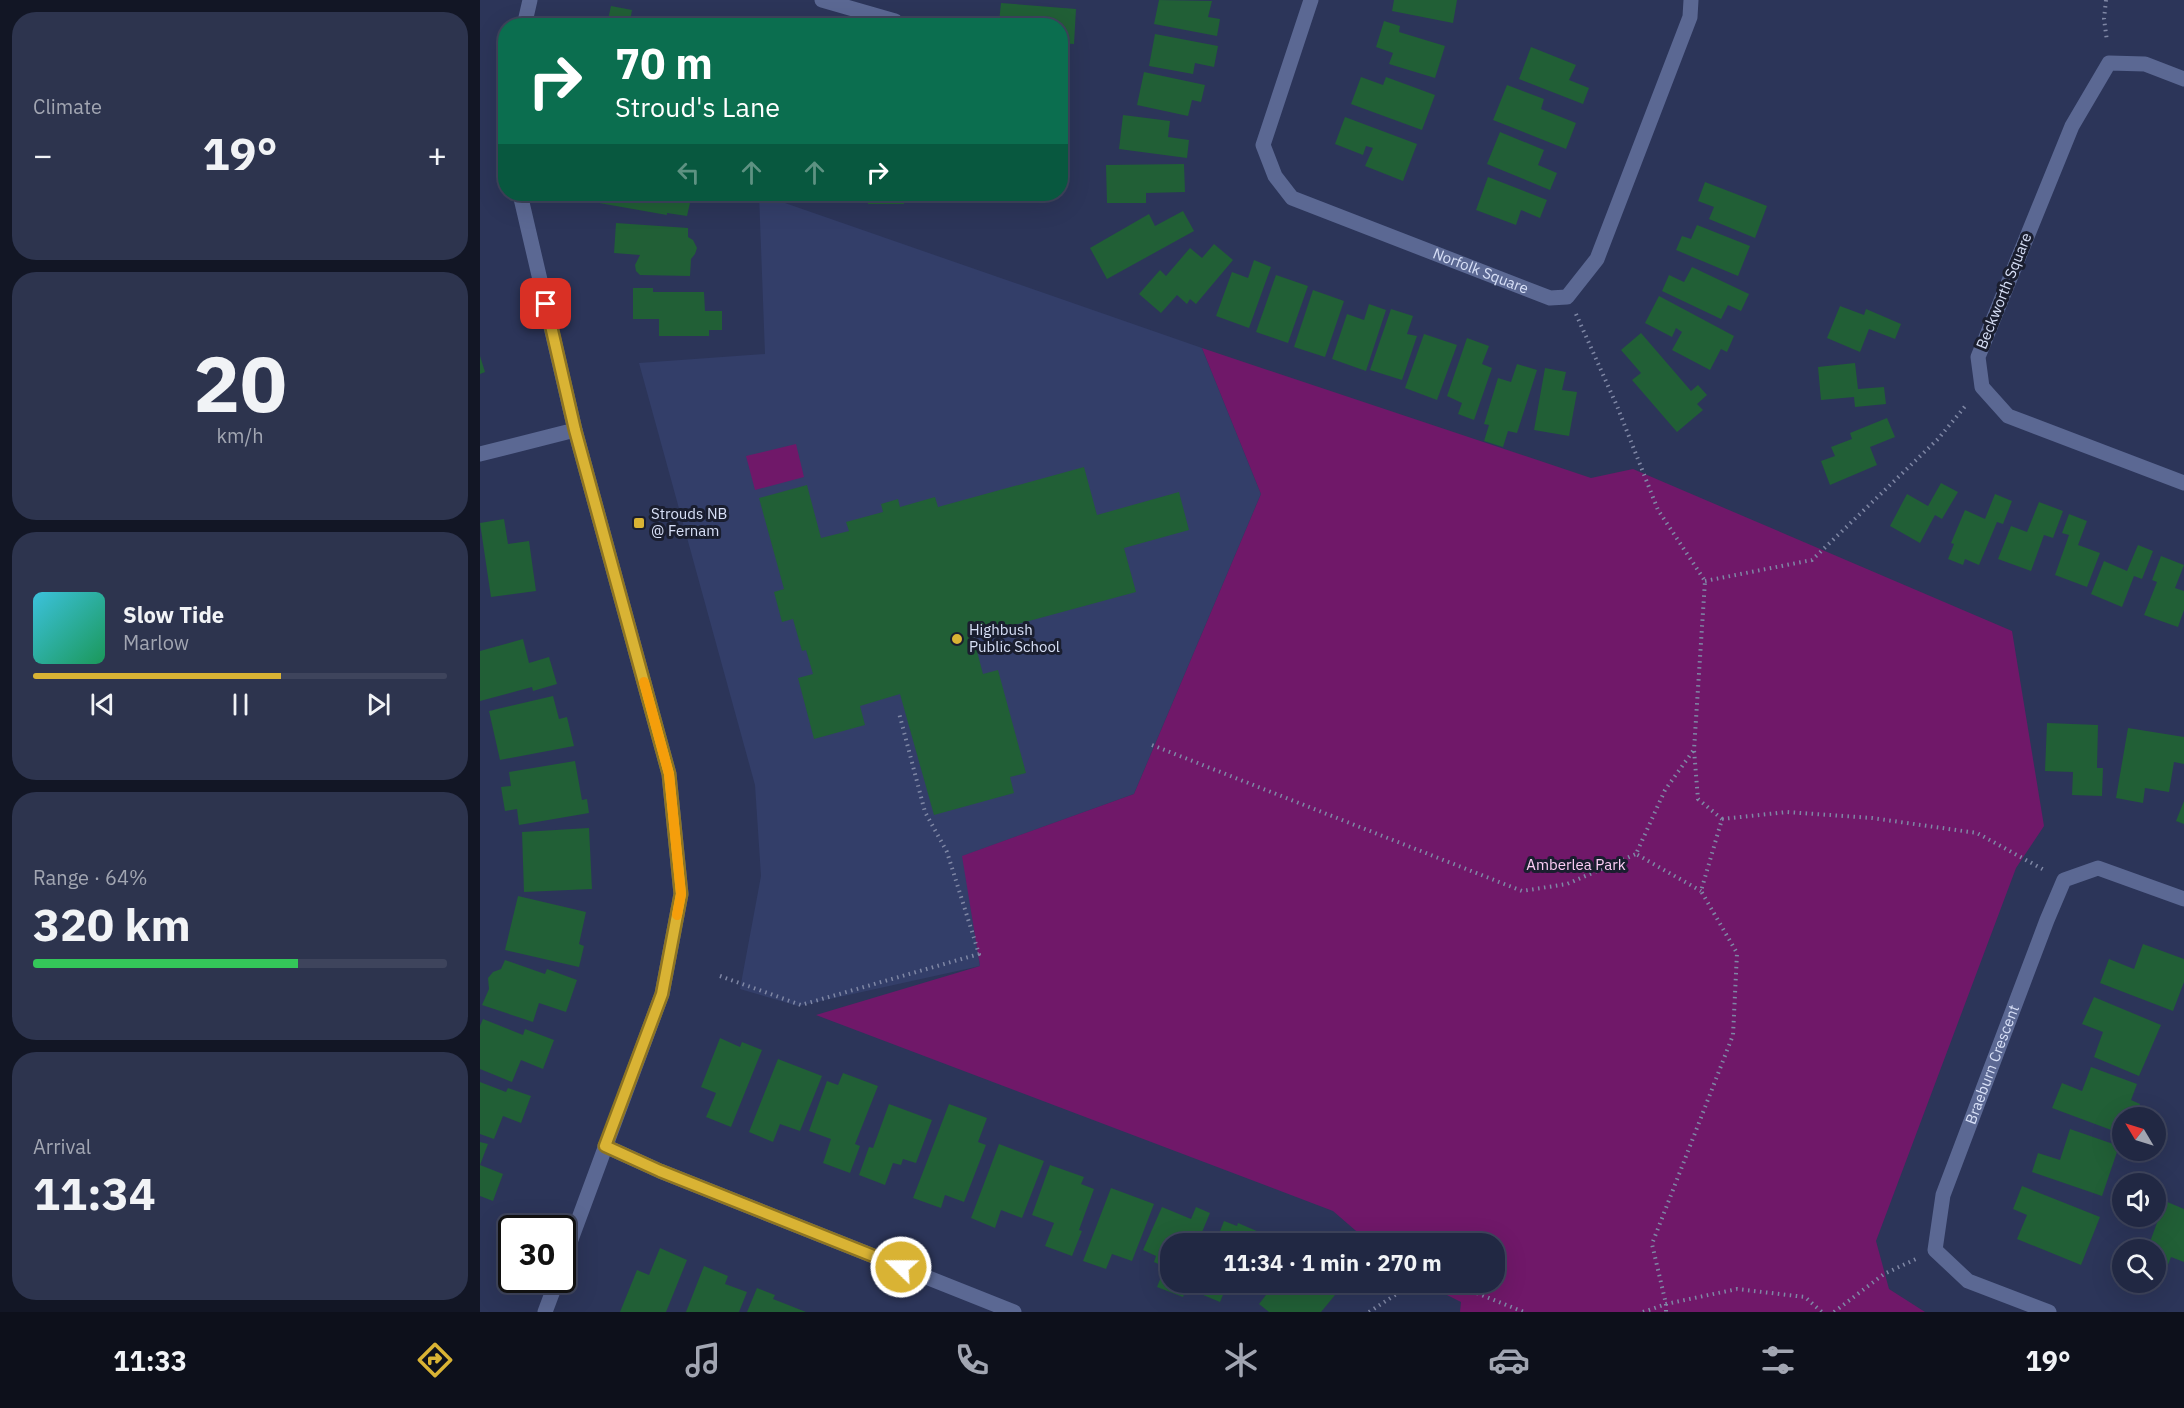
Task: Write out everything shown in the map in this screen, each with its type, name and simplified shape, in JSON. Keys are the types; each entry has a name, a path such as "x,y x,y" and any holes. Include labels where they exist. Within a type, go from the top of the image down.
{"street":[{"path":"526,18 530,0"},
{"path":"822,0 885,18"},
{"name":"Norfolk Square","path":"1311,0 1263,145 1275,176 1292,198 1550,298 1567,297"},
{"path":"1567,297 1597,259 1690,17 1691,0"},
{"path":"2109,63 2145,64 2184,79"},
{"name":"Beckworth Square","path":"1982,387 1978,357 2072,126 2109,63"},
{"path":"522,201 575,430 669,774 681,894 662,994 576,1226"},
{"path":"1982,387 2007,416 2184,483"},
{"path":"480,454 575,430"},
{"path":"2064,879 2098,868 2184,899"},
{"name":"Braeburn Crescent","path":"1935,1250 1943,1195 2064,879"},
{"path":"605,1146 660,1171 1014,1312"},
{"path":"1935,1250 1968,1281 2049,1312"},
{"path":"545,1312 552,1293"}],"path":[{"path":"2106,0 2104,19 2109,63"},
{"path":"1567,297 1584,330 1658,510 1705,581 1694,750 1698,800 1722,819 1787,812 1872,818 1977,833 2027,862 2064,879"},
{"path":"1705,581 1812,560 1938,439 1982,387"},
{"path":"720,976 801,1005 979,954 947,852 926,812 898,713"},
{"path":"1152,745 1522,891 1567,884 1636,854 1665,790 1694,750"},
{"path":"1701,891 1722,819"},
{"path":"1636,854 1701,891 1737,952 1733,1035 1652,1244 1666,1312"},
{"path":"1834,1312 1884,1274 1935,1250"},
{"path":"1643,1312 1666,1304 1737,1288 1805,1297 1822,1312"},
{"path":"1369,1312 1399,1293"},
{"path":"1476,1293 1524,1312"}],"shaded area":[{"name":"Highbush Public School","path":"759,201 779,201 1202,348 1261,494 1134,794 963,856 980,966 798,1006 740,989 761,876 755,785 639,363 765,354"}],"green space":[{"name":"Amberlea Park","path":"1202,348 1591,478 1633,469 2012,631 2044,826 2016,868 1876,1241 1889,1289 1925,1312 1460,1312 1461,1302 1443,1293 1505,1293 1505,1233 1358,1233 1333,1211 816,1015 980,966 962,856 1134,794 1261,494"},
{"path":"796,444 804,477 755,490 746,456"}],"building":[{"path":"1159,0 1212,1 1208,17 1220,19 1217,36 1154,24"},
{"path":"1394,0 1457,0 1453,23 1392,11"},
{"path":"1001,3 1076,9 1074,44 1068,44 1068,18 999,18"},
{"path":"611,6 632,10 630,18 608,18"},
{"path":"1384,21 1400,26 1399,32 1445,46 1435,78 1389,64 1393,53 1376,47"},
{"path":"1155,34 1218,46 1214,67 1195,63 1193,74 1149,66"},
{"path":"1531,47 1576,65 1569,80 1589,88 1583,104 1519,79"},
{"path":"1144,72 1205,85 1201,102 1192,100 1188,116 1137,105"},
{"path":"1361,77 1383,85 1386,77 1435,95 1422,130 1351,104"},
{"path":"1507,85 1544,99 1541,109 1576,123 1566,149 1493,120"},
{"path":"1123,115 1170,121 1168,137 1189,140 1187,158 1119,149"},
{"path":"1345,117 1417,144 1403,181 1365,166 1373,148 1366,146 1363,155 1335,144"},
{"path":"1500,132 1544,150 1538,165 1557,173 1550,190 1487,164"},
{"path":"1184,164 1185,192 1146,193 1146,203 1107,203 1106,165"},
{"path":"1488,177 1547,200 1540,218 1521,210 1516,225 1476,210"},
{"path":"1705,182 1767,206 1755,238 1709,219 1714,207 1698,201"},
{"path":"599,201 690,201 687,216 667,213 667,215 599,203"},
{"path":"868,201 904,201 904,204 868,204"},
{"path":"1183,211 1194,231 1107,279 1090,248 1149,214 1155,226"},
{"path":"616,223 688,228 688,237 693,240 697,248 691,259 690,276 640,275 635,265 640,255 614,253"},
{"path":"1697,225 1750,246 1738,276 1676,250 1682,236 1691,239"},
{"path":"1214,244 1233,260 1196,304 1190,299 1187,304 1177,295 1161,313 1139,294 1160,270 1166,276 1190,248 1202,258"},
{"path":"1254,260 1271,267 1249,328 1216,316 1232,272 1248,278"},
{"path":"1692,267 1749,294 1741,311 1728,305 1721,319 1662,291 1669,275 1684,282"},
{"path":"1276,275 1308,286 1288,343 1256,332"},
{"path":"633,288 653,288 653,292 704,292 705,311 722,311 722,330 709,330 709,336 659,336 659,319 633,319"},
{"path":"1313,290 1344,301 1325,357 1294,347"},
{"path":"1659,296 1734,336 1727,352 1721,349 1710,370 1672,350 1682,332 1676,328 1672,337 1645,323"},
{"path":"1369,304 1386,310 1366,371 1332,359 1347,314 1364,320"},
{"path":"1840,306 1864,315 1866,309 1901,324 1895,339 1869,329 1860,352 1827,338"},
{"path":"1391,309 1413,316 1407,334 1417,336 1402,380 1370,370"},
{"path":"1641,333 1691,391 1698,385 1707,395 1697,404 1703,410 1677,432 1632,380 1641,373 1621,350"},
{"path":"1424,334 1457,345 1437,400 1405,388"},
{"path":"1467,338 1489,346 1482,364 1492,368 1474,420 1458,414 1462,403 1447,396"},
{"path":"480,356 485,372 480,374"},
{"path":"1855,363 1858,389 1884,387 1886,404 1855,407 1854,397 1821,400 1818,367"},
{"path":"1517,364 1537,370 1517,433 1508,431 1503,447 1484,441 1489,425 1484,424 1498,378 1511,382"},
{"path":"1545,368 1566,372 1562,390 1577,392 1569,436 1534,430"},
{"path":"1887,418 1895,437 1870,447 1877,465 1830,485 1821,461 1835,456 1831,447 1852,439 1850,433"},
{"path":"1084,467 1097,515 1179,492 1189,530 1124,548 1136,592 973,636 983,674 998,670 1026,773 1010,777 1014,793 934,815 900,694 860,706 865,725 814,739 798,678 813,674 806,650 802,651 793,619 782,622 774,592 784,589 759,498 807,485 821,538 849,531 846,522 883,512 881,504 898,499 900,507 935,497 938,507"},
{"path":"1941,483 1958,492 1942,519 1935,515 1920,543 1890,526 1907,494 1928,506"},
{"path":"1995,494 2012,501 2003,524 1997,522 1979,565 1965,559 1963,565 1948,559 1954,544 1951,543 1965,510 1985,519"},
{"path":"2039,502 2063,511 2053,538 2044,535 2031,571 1998,559 2011,526 2027,532"},
{"path":"2069,514 2087,521 2078,545 2100,553 2087,587 2055,575 2069,535 2062,533"},
{"path":"504,519 508,544 529,541 536,591 491,597 480,523"},
{"path":"2138,545 2153,551 2142,579 2134,576 2122,607 2091,594 2104,561 2127,571"},
{"path":"2161,556 2184,565 2175,588 2184,591 2184,610 2178,627 2144,615 2157,582 2152,580"},
{"path":"523,639 529,663 549,657 557,684 533,691 532,687 480,701 480,651"},
{"path":"553,696 559,719 567,717 574,746 500,760 489,711"},
{"path":"2047,723 2098,725 2097,768 2103,768 2102,796 2072,795 2073,772 2045,771"},
{"path":"2128,728 2184,737 2184,764 2174,762 2169,792 2145,788 2143,803 2116,798"},
{"path":"575,761 582,800 587,799 589,813 519,825 517,809 505,811 501,787 511,786 509,772"},
{"path":"2184,801 2184,824 2176,821"},
{"path":"589,828 592,889 524,892 522,832"},
{"path":"518,896 586,912 579,944 584,946 579,967 505,950"},
{"path":"2143,944 2184,959 2184,982 2173,1011 2100,983 2109,959 2134,969"},
{"path":"505,960 545,974 547,969 577,980 566,1012 539,1003 533,1022 482,1005 489,989 488,978 493,972 501,969"},
{"path":"2094,997 2161,1025 2139,1076 2094,1057 2103,1032 2082,1024"},
{"path":"483,1019 523,1035 525,1029 554,1040 543,1069 521,1060 512,1082 480,1069 480,1026"},
{"path":"720,1038 740,1047 742,1042 762,1050 731,1127 706,1117 716,1093 701,1087"},
{"path":"778,1059 822,1076 800,1131 780,1124 773,1142 749,1132"},
{"path":"2091,1067 2137,1084 2131,1100 2140,1104 2139,1107 2112,1107 2112,1130 2052,1108 2062,1083 2082,1091"},
{"path":"843,1073 878,1086 855,1144 860,1146 850,1173 823,1163 831,1139 809,1131 827,1081 838,1085"},
{"path":"480,1082 506,1092 508,1088 531,1096 521,1123 503,1116 494,1139 480,1134"},
{"path":"889,1104 932,1120 916,1163 903,1159 901,1165 893,1163 885,1185 859,1175 869,1147 873,1148"},
{"path":"949,1104 987,1118 978,1142 986,1145 964,1202 945,1195 941,1208 913,1198"},
{"path":"2070,1129 2112,1144 2112,1161 2114,1161 2102,1196 2032,1172 2038,1153 2060,1160"},
{"path":"480,1142 488,1144 480,1165"},
{"path":"999,1144 1044,1161 1022,1218 1001,1210 995,1228 971,1218"},
{"path":"480,1165 503,1174 493,1201 480,1196"},
{"path":"1050,1165 1084,1177 1081,1184 1094,1189 1072,1256 1045,1246 1054,1223 1032,1215"},
{"path":"2022,1186 2100,1217 2081,1265 2017,1239 2027,1215 2013,1209"},
{"path":"1111,1188 1154,1204 1132,1261 1112,1254 1106,1269 1083,1261"},
{"path":"2166,1201 2184,1209 2184,1262 2171,1257 2166,1270 2166,1239 2151,1239 2155,1227 2166,1227"},
{"path":"1162,1207 1191,1219 1196,1207 1210,1213 1202,1233 1160,1233 1160,1265 1154,1262 1156,1256 1143,1250"},
{"path":"1224,1221 1237,1226 1238,1223 1259,1232 1259,1233 1219,1233"},
{"path":"660,1248 687,1260 666,1312 620,1312 637,1270 649,1275"},
{"path":"704,1266 728,1276 725,1284 747,1292 739,1312 686,1312"},
{"path":"757,1288 775,1295 773,1299 806,1312 747,1312"},
{"path":"1173,1293 1185,1293 1183,1297"},
{"path":"1198,1293 1224,1293 1220,1302"},
{"path":"1268,1293 1337,1293 1321,1312 1269,1312 1259,1304"}],"slow traffic":[{"path":"644,682 669,774 681,894 677,915"}],"place":[{"name":"Strouds NB @ Fernam","path":"639,523"},
{"name":"Highbush Public School","path":"957,639"}],"route":[{"path":"546,304 575,430 669,774 681,894 662,994 605,1146 660,1171 901,1267"}]}
